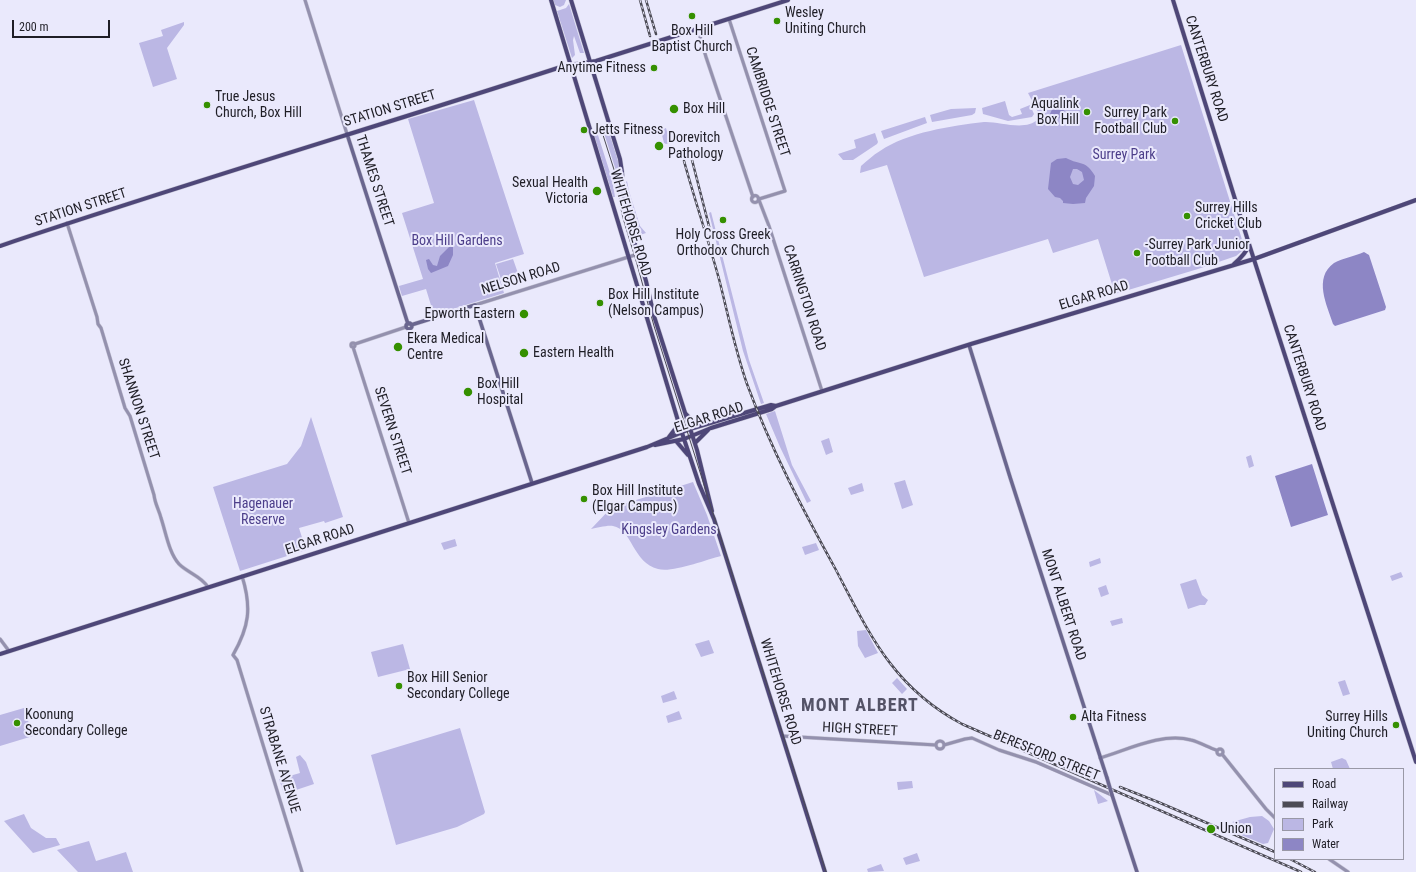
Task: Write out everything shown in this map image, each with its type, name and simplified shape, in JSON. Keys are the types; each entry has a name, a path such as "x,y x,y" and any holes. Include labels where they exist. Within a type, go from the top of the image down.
{"main road":[{"name":"WHITEHORSE ROAD","path":"551,0 679,424 699,484 714,519"},
{"name":"WHITEHORSE ROAD","path":"571,0 620,159 625,211 646,280 654,316 695,443 714,519 825,872"},
{"name":"STATION STREET","path":"0,246 67,223 348,134 570,65 590,62 788,0"},
{"name":"CANTERBURY ROAD","path":"1173,0 1249,244 1416,762"},
{"name":"THAMES STREET","path":"348,134 408,325"},
{"name":"ELGAR ROAD","path":"647,447 684,439 822,391 1254,259 1416,200"},
{"path":"1232,266 1243,256 1249,244"},
{"path":"476,305 532,483"},
{"name":"NELSON ROAD","path":"408,325 476,305"},
{"name":"MONT ALBERT ROAD","path":"969,345 997,437 1137,872"},
{"name":"ELGAR ROAD","path":"0,654 647,447 699,426 771,405 776,406"},
{"path":"685,412 694,423 699,426"},
{"path":"669,438 679,424"},
{"path":"695,443 708,430"},
{"path":"676,441 690,459"}],"street":[{"name":"THAMES STREET","path":"305,0 348,134"},
{"name":"CAMBRIDGE STREET","path":"729,19 785,191 759,199"},
{"path":"699,28 706,57 753,196 752,200 755,203 759,199 757,196 753,196"},
{"name":"CARRINGTON ROAD","path":"759,199 822,391"},
{"name":"CARRINGTON ROAD","path":"755,203 763,212"},
{"name":"SHANNON STREET","path":"67,223 125,408 130,416 156,506 172,554 180,565 204,581 208,587"},
{"name":"NELSON ROAD","path":"476,305 638,254"},
{"name":"NELSON ROAD","path":"354,345 408,325"},
{"name":"SEVERN STREET","path":"354,345 409,523"},
{"name":"STRABANE AVENUE","path":"242,576 247,597 247,621 242,638 233,655 237,660 302,872"},
{"path":"0,638 9,651"},
{"name":"HIGH STREET","path":"782,736 936,745 937,748 940,749 944,745 965,738 972,738"},
{"name":"BERESFORD STREET","path":"972,738 999,750 1036,762 1112,795"},
{"path":"1100,758 1163,739 1176,738 1190,740 1216,750 1217,754 1219,755 1222,754 1274,817"},
{"path":"1330,860 1348,872"}],"green space":[{"path":"553,0 566,0 564,5 560,7 555,5"},
{"path":"569,4 584,53 580,53 574,36 573,40 575,55 572,58 557,11 566,8"},
{"path":"184,22 184,25 167,48 177,79 153,87 139,43 163,36 161,30"},
{"name":"Surrey Park","path":"1181,45 1244,246 1242,251 1236,256 1198,269 1115,294 1098,239 1053,253 1048,239 924,277 887,165 860,173 861,166 875,154 891,144 930,131 984,122 1012,125 1026,125 1033,123 1038,119 1039,114 1028,93"},
{"name":"Box Hill Gardens","path":"474,100 524,254 495,263 504,293 440,313 437,316 434,315 426,289 402,296 399,286 423,279 402,213 434,203 408,119"},
{"path":"1005,101 1009,115 1012,117 1022,114 1020,109 1030,105 1034,114 1032,117 1008,121 983,114 982,108"},
{"path":"976,108 975,113 972,115 932,122 930,115 951,109"},
{"path":"925,117 927,123 884,139 881,131"},
{"path":"666,128 670,143 666,144 664,143 661,131"},
{"path":"608,129 620,167 620,196 619,180 603,130"},
{"path":"597,132 612,179 615,197 613,197 595,138 594,133"},
{"path":"875,133 878,142 877,144 853,160 843,160 838,154 856,148 854,140"},
{"path":"627,181 640,226 646,233 634,237 627,209"},
{"path":"711,212 749,360 764,403 761,404 743,351 709,213"},
{"path":"513,259 519,276 502,282 496,264"},
{"path":"775,411 792,465 811,501 807,503 766,414"},
{"name":"Hagenauer Reserve","path":"311,417 343,517 325,523 324,521 299,528 306,550 240,571 213,487 287,464 301,446"},
{"path":"829,438 833,452 826,455 821,441"},
{"path":"1251,455 1254,466 1249,468 1246,457"},
{"path":"905,480 913,505 902,509 894,483"},
{"name":"Kingsley Gardens","path":"693,482 707,515 721,556 680,568 664,570 658,569 650,566 643,560 625,533 619,528 605,526 591,529 611,508"},
{"path":"862,483 864,491 851,495 848,488"},
{"path":"455,539 457,546 444,550 441,543"},
{"path":"816,543 819,550 805,555 802,547"},
{"path":"1100,558 1101,563 1090,567 1089,562"},
{"path":"1401,572 1403,577 1392,581 1390,576"},
{"path":"1196,579 1202,595 1208,600 1205,605 1188,609 1180,584"},
{"path":"1106,585 1109,594 1101,597 1098,588"},
{"path":"1122,618 1123,623 1112,626 1110,621"},
{"path":"866,630 878,653 865,658 858,646 857,631"},
{"path":"709,640 714,653 701,657 695,644"},
{"path":"403,644 410,669 378,677 371,652"},
{"path":"897,678 907,689 902,694 892,683"},
{"path":"1345,680 1350,694 1343,696 1338,682"},
{"path":"674,691 677,699 663,703 661,696"},
{"path":"24,708 33,736 0,746 0,715"},
{"path":"679,711 682,719 668,723 666,716"},
{"path":"460,728 485,812 484,814 457,827 396,845 371,755"},
{"path":"300,755 306,762 314,784 284,794 279,779 300,773 296,757"},
{"path":"1342,758 1346,760 1350,768 1333,768 1331,762"},
{"path":"912,781 913,788 898,790 897,782"},
{"path":"1094,790 1108,801 1098,804"},
{"path":"24,814 31,828 46,838 56,838 60,845 33,853 4,821"},
{"path":"1262,816 1269,821 1274,829 1268,843 1263,844 1234,832 1238,825 1232,822 1250,817"},
{"path":"89,841 96,861 126,852 133,872 78,872 57,850"},
{"path":"917,853 920,861 906,865 903,858"},
{"path":"881,864 884,871 868,872 867,869"}],"water":[{"path":"1054,105 1065,111 1061,119 1050,114"},
{"path":"1066,158 1085,165 1095,176 1094,186 1086,198 1085,203 1063,203 1060,198 1055,197 1048,189 1051,163 1057,159","holes":["1073,169 1077,169 1082,172 1084,180 1078,185 1073,184 1070,177"]},
{"path":"450,246 453,247 453,255 448,266 431,273 428,269 426,260 429,259 433,265 437,266 440,256"},
{"path":"1364,252 1369,255 1386,307 1385,310 1335,326 1333,324 1323,292 1324,276 1334,263"},
{"path":"1312,464 1328,515 1291,527 1275,476"}],"tram line":[{"path":"603,135 617,179 623,218 654,326 826,872"}],"railway":[{"path":"640,0 650,36"},
{"path":"646,0 656,34"},
{"path":"692,160 710,230"},
{"path":"684,161 719,279 735,345 747,384 766,432 800,502 860,616 886,658 901,676 918,693 938,709 962,724 1301,872"},
{"path":"1120,787 1274,852"},
{"path":"1292,860 1315,872"}],"place":[{"name":"Box Hill Baptist Church","path":"692,16"},
{"name":"Wesley Uniting Church","path":"777,21"},
{"name":"Anytime Fitness","path":"654,68"},
{"name":"True Jesus Church, Box Hill","path":"207,105"},
{"name":"Box Hill","path":"674,109"},
{"name":"Aqualink Box Hill","path":"1087,112"},
{"name":"Surrey Park Football Club","path":"1175,121"},
{"name":"Jetts Fitness","path":"584,130"},
{"name":"Dorevitch Pathology","path":"659,146"},
{"name":"Sexual Health Victoria","path":"597,191"},
{"name":"Surrey Hills Cricket Club","path":"1187,216"},
{"name":"Holy Cross Greek Orthodox Church","path":"723,220"},
{"name":"-Surrey Park Junior Football Club","path":"1137,253"},
{"name":"Box Hill Institute (Nelson Campus)","path":"600,303"},
{"name":"Epworth Eastern","path":"524,314"},
{"name":"Ekera Medical Centre","path":"398,347"},
{"name":"Eastern Health","path":"524,353"},
{"name":"Box Hill Hospital","path":"468,392"},
{"name":"Box Hill Institute (Elgar Campus)","path":"584,499"},
{"name":"Box Hill Senior Secondary College","path":"399,686"},
{"name":"Alta Fitness","path":"1073,717"},
{"name":"Koonung Secondary College","path":"17,723"},
{"name":"Surrey Hills Uniting Church","path":"1396,725"},
{"name":"Union","path":"1211,829"}],"district":[{"name":"MONT ALBERT","path":"860,706"}]}
